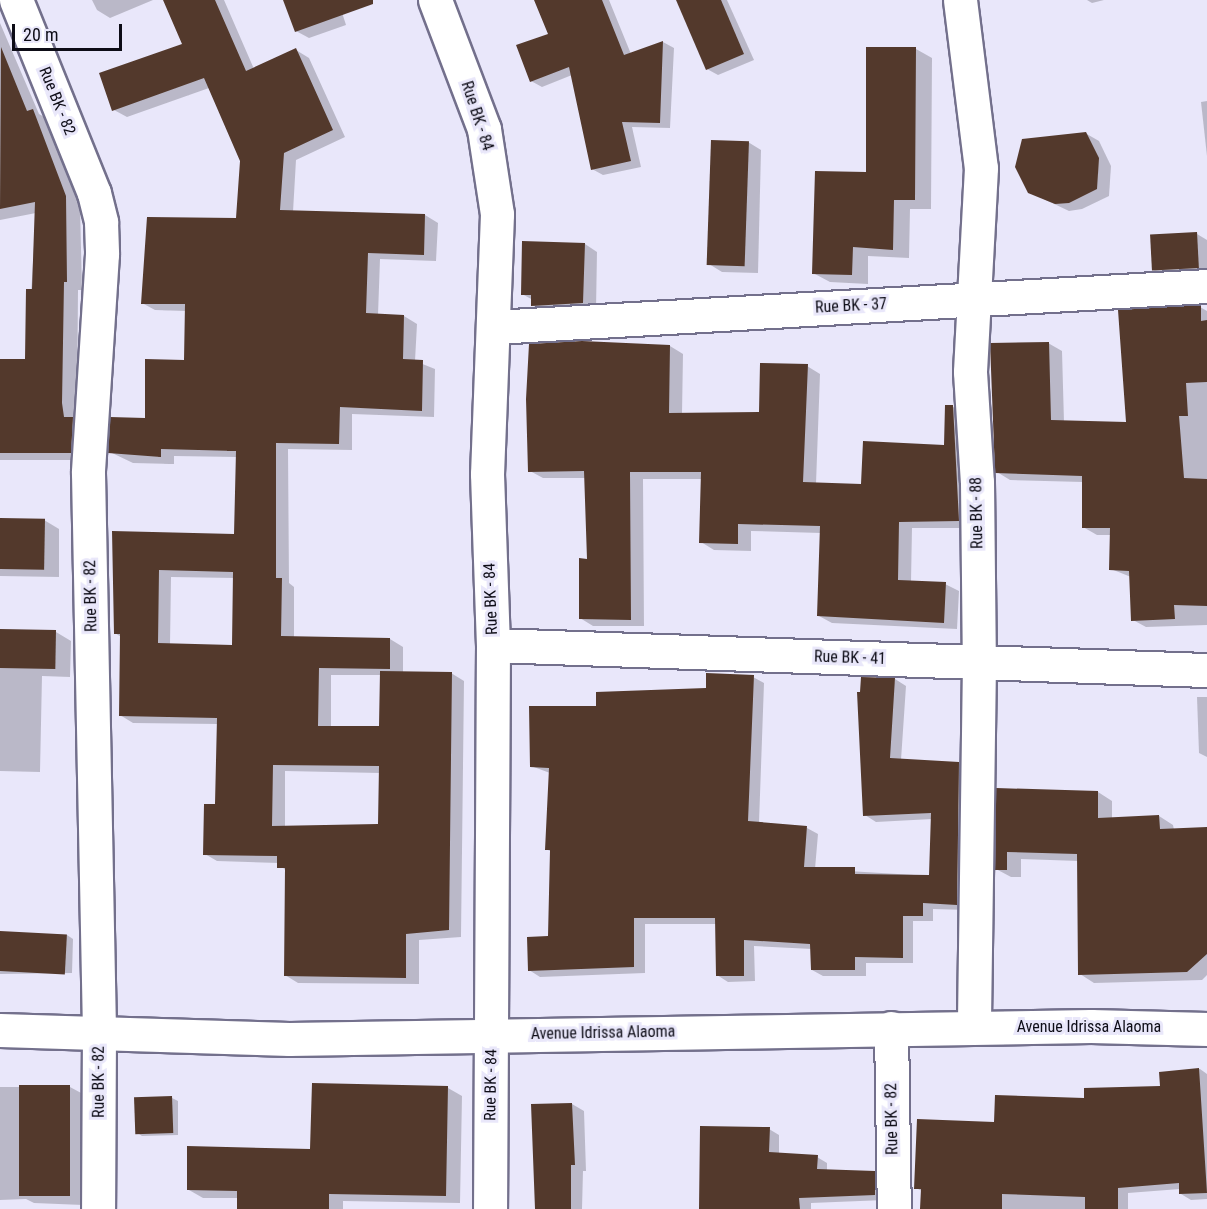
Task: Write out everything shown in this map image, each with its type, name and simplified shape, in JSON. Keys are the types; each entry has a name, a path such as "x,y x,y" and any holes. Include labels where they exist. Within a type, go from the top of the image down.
{"street":[{"name":"Rue BK - 82","path":"16,0 94,193 101,222 102,254 88,473 99,1031 98,1209"},
{"name":"Rue BK - 84","path":"435,0 483,129 494,174 497,214 487,474 493,645 490,1209"},
{"name":"Rue BK - 88","path":"960,0 981,168 970,372 977,482 979,663 974,1027"},
{"name":"Rue BK - 37","path":"494,327 1207,286"},
{"name":"Rue BK - 41","path":"493,645 1207,670"},
{"name":"Avenue Idrissa Alaoma","path":"0,1030 99,1031 289,1039 974,1027 1207,1029"},
{"name":"Rue BK - 82","path":"891,1028 894,1209"}],"building":[{"path":"163,0 215,0 246,71 296,48 333,130 284,153 280,210 425,214 424,255 368,253 366,313 404,315 403,359 423,360 422,411 340,407 339,444 276,443 276,578 282,578 281,636 390,638 390,669 319,668 318,726 379,726 380,671 452,672 449,930 406,934 406,978 284,976 285,868 277,868 277,856 203,855 204,804 215,804 217,718 119,716 120,634 114,634 112,531 234,534 236,451 161,449 161,457 108,453 110,417 145,418 145,359 184,360 185,304 141,304 147,217 236,218 240,161 204,78 112,111 99,73 182,44","holes":["159,570 233,572 232,645 158,643","273,765 379,766 378,824 272,826"]},
{"path":"283,0 373,0 373,4 295,32"},
{"path":"534,0 602,0 624,55 663,41 660,123 622,122 631,161 591,170 569,67 530,82 516,45 548,34"},
{"path":"676,0 721,0 744,54 706,70"},
{"path":"1,47 27,111 33,109 66,196 67,282 64,282 62,403 64,417 73,417 71,453 0,453 0,359 25,359 26,289 32,289 35,202 0,209"},
{"path":"866,47 916,47 915,200 894,200 893,250 853,247 852,275 812,274 815,171 866,172"},
{"path":"1086,132 1099,158 1097,189 1069,203 1055,204 1028,193 1015,167 1022,139"},
{"path":"711,140 749,141 745,266 707,265"},
{"path":"1197,232 1199,268 1152,270 1150,234"},
{"path":"522,241 585,243 583,303 531,306 531,295 521,295"},
{"path":"1201,305 1201,321 1207,320 1207,382 1186,383 1188,416 1179,416 1184,478 1207,479 1207,606 1174,605 1175,619 1131,621 1129,571 1109,570 1110,528 1082,528 1082,476 995,473 990,343 1049,342 1051,420 1126,422 1118,310"},
{"path":"582,341 670,345 669,413 759,412 760,363 808,364 803,482 861,484 863,441 944,445 945,405 953,405 959,521 899,522 898,580 946,582 944,623 817,616 820,526 738,524 738,544 699,543 701,472 630,472 631,620 579,619 579,558 587,559 584,471 528,472 526,399 529,344"},
{"path":"0,518 45,519 44,570 0,569"},
{"path":"0,629 56,630 55,669 0,668"},
{"path":"706,673 754,675 748,821 807,826 804,867 855,867 855,874 929,875 931,813 863,816 857,692 860,692 861,677 895,678 890,758 959,762 957,905 923,903 923,916 903,916 903,958 855,957 855,970 811,970 810,944 744,940 744,976 716,976 715,918 634,918 634,967 528,971 527,937 548,936 550,850 545,850 549,768 530,767 529,706 596,706 596,692 706,688"},
{"path":"996,788 1098,791 1098,818 1159,815 1160,829 1207,827 1207,954 1187,972 1078,975 1077,854 1007,852 1007,870 995,870"},
{"path":"0,931 67,935 65,974 0,971"},
{"path":"1199,1068 1207,1193 1179,1194 1179,1183 1118,1188 1118,1209 1085,1209 1085,1197 1002,1194 1002,1209 920,1209 921,1189 914,1189 917,1119 994,1122 995,1095 1084,1098 1084,1088 1160,1086 1159,1072"},
{"path":"312,1083 448,1086 446,1196 329,1194 329,1209 237,1209 237,1191 187,1190 187,1146 310,1149"},
{"path":"19,1085 70,1085 70,1196 19,1196"},
{"path":"172,1096 173,1133 135,1134 134,1097"},
{"path":"572,1103 575,1165 571,1165 571,1209 535,1209 531,1104"},
{"path":"700,1126 770,1127 769,1152 818,1155 817,1169 875,1171 875,1195 799,1198 800,1209 699,1209"}]}
